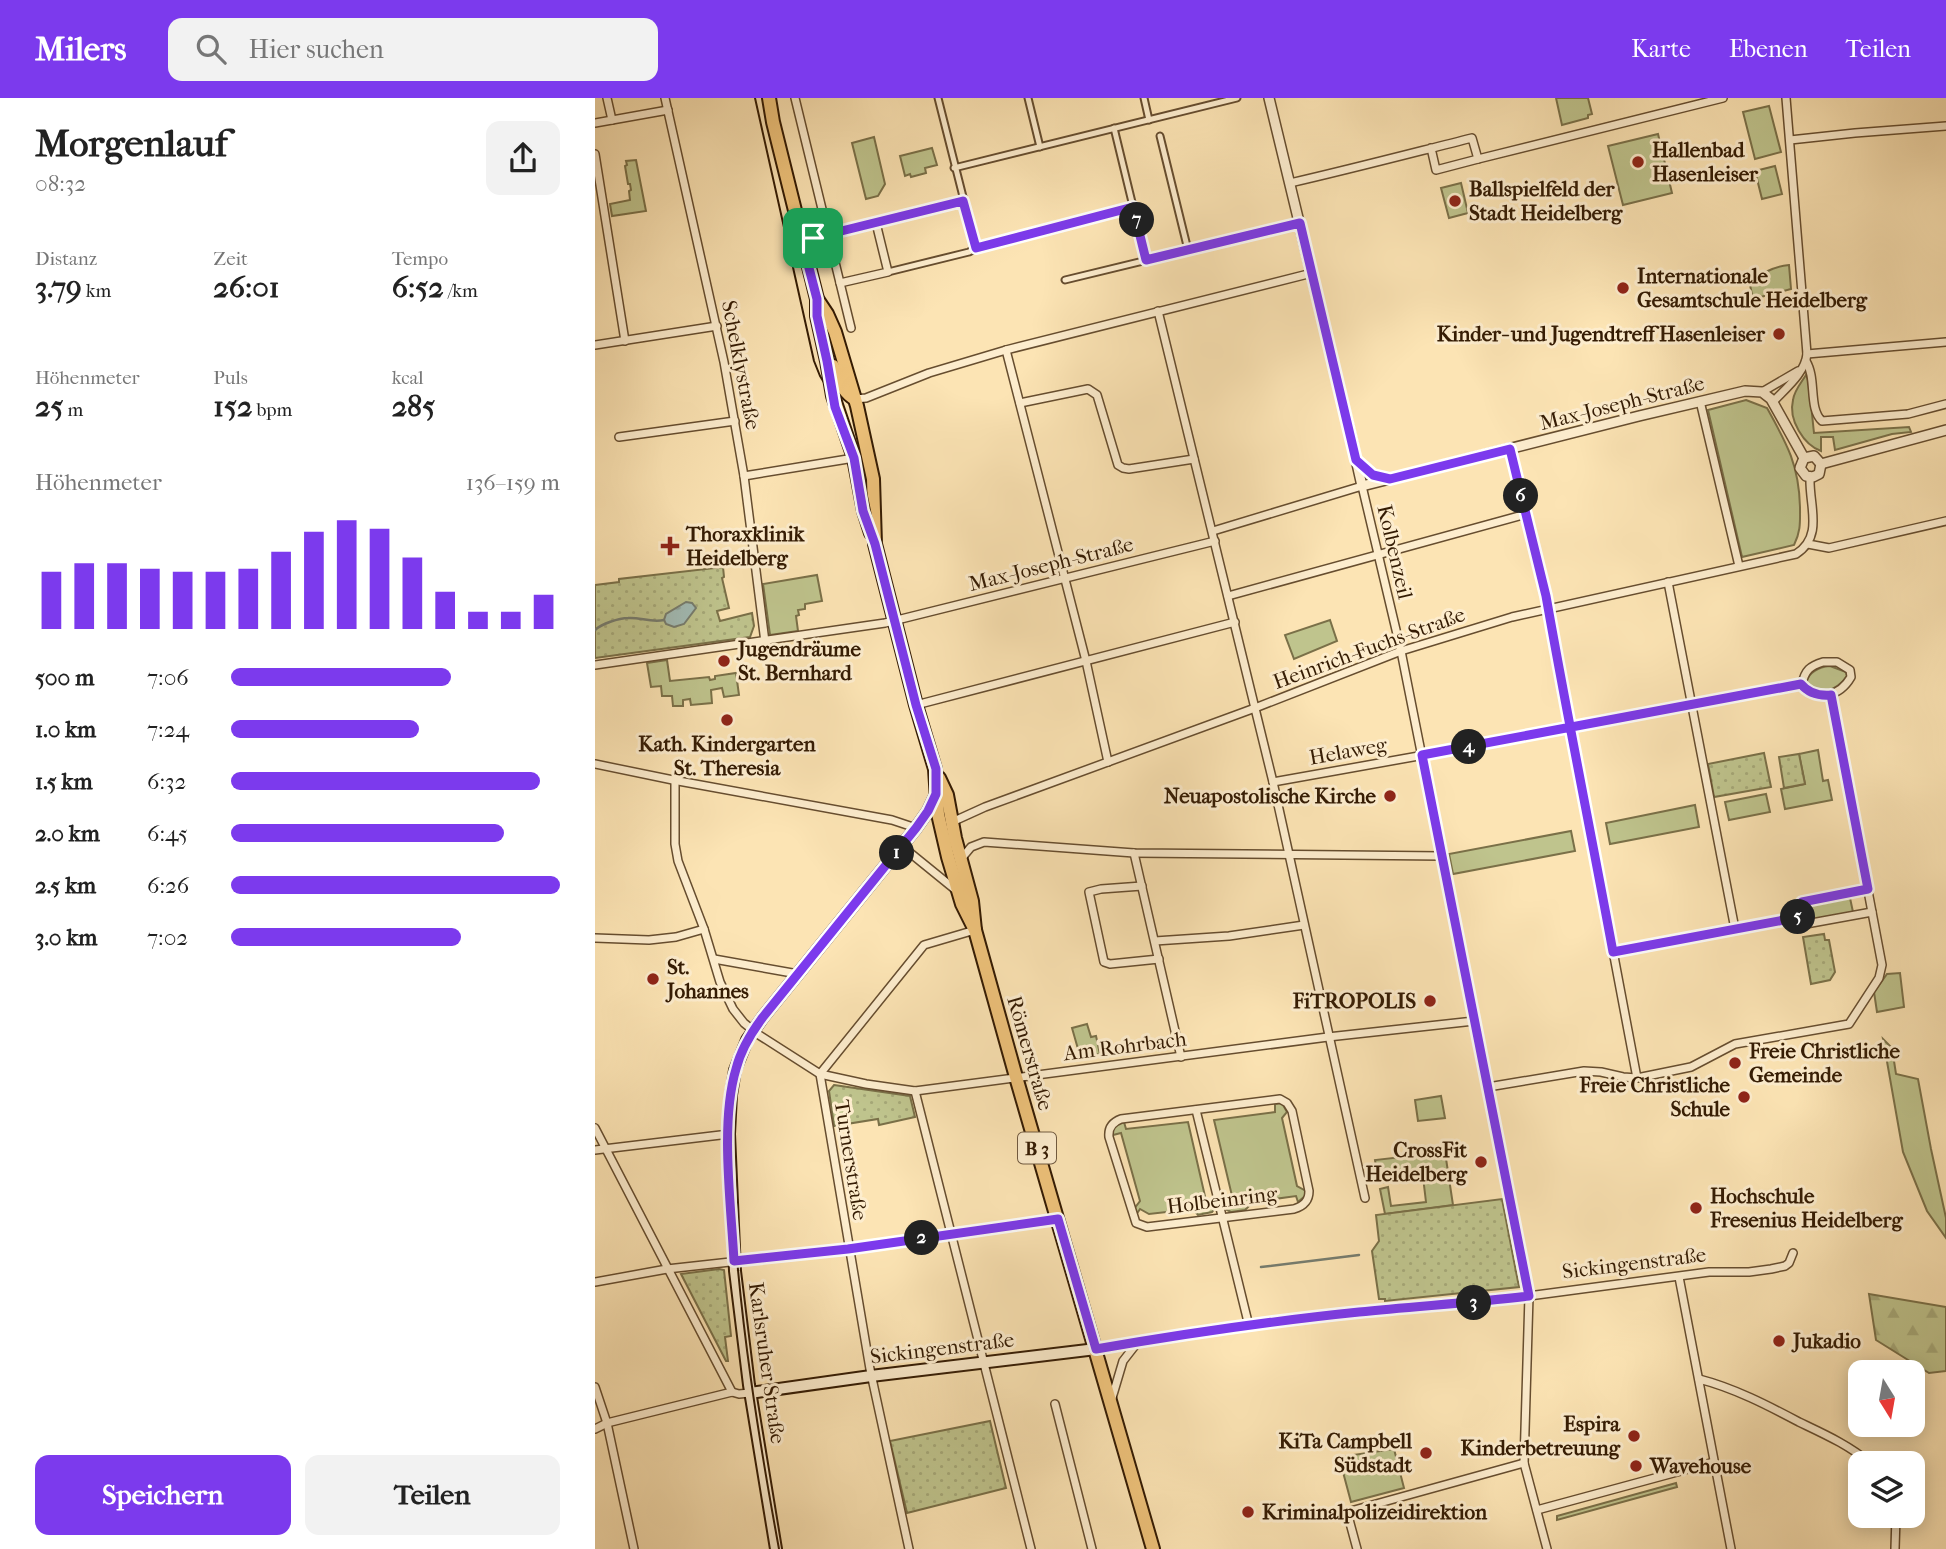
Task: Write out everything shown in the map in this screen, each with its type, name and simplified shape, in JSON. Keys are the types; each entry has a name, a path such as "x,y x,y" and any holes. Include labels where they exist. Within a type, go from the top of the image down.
{"main road":[{"name":"Karlsruher Straße","path":"767,98 817,299 817,316 835,407 854,458 863,511 875,544 916,705 936,769 936,794 928,811 753,1031 735,1070 729,1111 734,1261 750,1393 776,1549"},
{"name":"Karlsruher Straße","path":"817,299 835,332 855,399 873,479 875,544"},
{"name":"B 3","path":"827,361 834,367 837,379 848,394 855,399"},
{"name":"Römerstraße","path":"936,769 947,795 972,901 975,930 1153,1549"},
{"name":"Römerstraße","path":"936,794 942,831 958,892 975,930"},
{"name":"Sickingenstraße","path":"750,1393 1096,1349"}],"street":[{"path":"607,98 612,120"},
{"name":"Schelklystraße","path":"665,98 717,326 735,421 765,642"},
{"path":"795,98 851,328"},
{"path":"938,98 976,248"},
{"path":"1028,98 1040,147"},
{"path":"1144,98 1149,120"},
{"path":"954,168 1237,98"},
{"name":"Kolbenzeil","path":"1269,98 1401,652 1529,1296 1524,1463 1547,1549"},
{"path":"1431,148 1436,170 1723,98"},
{"path":"1786,98 1806,358 1812,373 1815,412 1822,421 1908,414 1946,404"},
{"path":"595,123 668,110"},
{"path":"1790,140 1946,126"},
{"path":"1114,128 1146,260"},
{"path":"1160,136 1188,250"},
{"path":"1290,183 1472,138 1478,159"},
{"path":"595,154 625,341"},
{"path":"802,241 963,201"},
{"path":"840,284 1133,207"},
{"path":"876,223 888,272"},
{"path":"1065,280 1300,223"},
{"path":"855,399 866,398 929,373 1006,350 1311,273"},
{"path":"1159,311 1273,782 1365,1198"},
{"path":"595,345 717,326"},
{"path":"1806,358 1946,342"},
{"path":"1006,350 1086,661 1108,762"},
{"path":"1773,402 1791,384 1806,358"},
{"path":"1762,393 1799,370"},
{"path":"1020,402 1088,389 1097,395 1118,465 1129,469 1194,459"},
{"name":"Max-Joseph-Straße","path":"1213,531 1362,486 1700,401 1741,392 1762,393"},
{"path":"1762,393 1769,396 1773,402 1804,458"},
{"path":"1700,401 1739,566"},
{"path":"619,437 735,421"},
{"path":"1821,464 1946,430"},
{"path":"1510,449 1548,607 1637,1078"},
{"path":"1808,544 1813,531 1809,478 1801,471 1800,464 1804,458 1814,456 1821,464"},
{"path":"744,476 854,458"},
{"name":"Kolbenzeil","path":"1356,460 1373,475 1390,479"},
{"path":"1809,478 1819,474 1821,464"},
{"path":"1228,596 1526,514"},
{"name":"Heinrich-Fuchs-Straße","path":"952,822 985,807 1401,652 1512,617 1790,556 1808,544 1829,548 1946,521"},
{"name":"Max-Joseph-Straße","path":"595,665 894,621 1215,541"},
{"path":"1668,582 1735,929"},
{"path":"916,705 1235,622"},
{"path":"1823,662 1837,662 1850,670 1851,677 1844,687 1831,695 1815,694 1801,684 1808,668 1823,662"},
{"name":"Helaweg","path":"1273,782 1801,684"},
{"path":"1488,1087 1584,1070 1637,1078 1691,1067 1735,1044 1849,1024 1879,978 1882,965 1831,695"},
{"path":"595,764 890,820 916,828"},
{"name":"Am Rohrbach","path":"675,780 675,844 678,861 704,929 720,982 733,1009 753,1031 820,1074 915,1091 1328,1037 1474,1021"},
{"path":"961,859 971,847 984,842 1134,853 1442,856"},
{"path":"898,852 909,852 958,892"},
{"path":"1134,853 1181,1056"},
{"path":"1142,887 1089,892 1104,962 1110,964 1159,959"},
{"path":"1868,889 1802,902 1800,917 1806,924 1872,912"},
{"path":"1613,952 1800,917"},
{"path":"1155,941 1229,936 1304,925"},
{"path":"595,938 649,940 676,937 704,929"},
{"name":"Turnerstraße","path":"909,1549 871,1376 820,1074 924,945 975,930"},
{"path":"714,959 798,974"},
{"path":"915,1091 1031,1549"},
{"name":"Holbeinring","path":"1280,1100 1287,1103 1292,1111 1309,1191 1305,1203 1294,1209 1147,1227 1136,1223 1109,1137 1111,1125 1121,1119 1196,1110 1280,1100"},
{"path":"1196,1110 1249,1326"},
{"path":"595,1128 732,1391"},
{"path":"595,1150 729,1134"},
{"path":"595,1282 667,1269 848,1249 1058,1219"},
{"name":"Sickingenstraße","path":"1096,1349 1357,1312 1476,1303 1709,1272 1749,1272 1779,1268 1789,1263 1793,1253"},
{"path":"1679,1277 1731,1549"},
{"path":"1111,1401 1123,1362 1138,1342"},
{"path":"1699,1379 1725,1386 1855,1451"},
{"path":"595,1387 607,1423 634,1549"},
{"path":"595,1429 607,1423 732,1391 739,1394 750,1393"},
{"path":"1055,1404 1092,1549"},
{"path":"1537,1510 1714,1462"},
{"path":"1357,1549 1347,1512 1524,1463"},
{"path":"1895,1549 1896,1528"}],"green space":[{"path":"1556,98 1588,98 1592,114 1588,115 1588,118 1562,125"},
{"path":"1769,106 1781,152 1755,159 1743,112"},
{"name":"Hallenbad Hasenleiser","path":"1658,134 1672,193 1623,205 1608,146"},
{"path":"874,137 885,184 878,196 866,199 852,143"},
{"path":"932,148 937,165 925,168 926,173 905,176 900,156"},
{"path":"636,160 646,211 612,216 610,204 630,200 631,190 625,166 626,161"},
{"path":"1775,166 1782,194 1762,199 1755,171"},
{"name":"Ballspielfeld der Stadt Heidelberg","path":"1461,183 1468,213 1449,218 1441,188"},
{"path":"1789,265 1791,289 1753,299 1750,285 1757,277 1767,271"},
{"path":"1806,375 1814,433 1909,427 1911,432 1892,434 1835,450 1833,437 1821,437 1821,451 1815,448 1799,431 1792,408 1798,387"},
{"path":"1746,400 1767,408 1786,444 1797,479 1800,522 1794,545 1742,557 1708,410"},
{"path":"723,567 722,578 729,608 717,611 720,621 752,613 754,626 750,637 595,658 595,585 619,582 619,579"},
{"path":"817,575 822,601 805,604 805,609 798,610 798,631 770,635 763,584"},
{"path":"1330,620 1337,641 1294,659 1285,635"},
{"path":"667,660 670,681 709,677 710,680 715,679 715,676 736,673 739,695 724,697 722,688 711,690 712,703 691,705 690,699 683,700 683,706 673,706 672,696 662,696 661,686 651,687 647,663"},
{"path":"1830,666 1846,672 1847,676 1838,685 1822,691 1806,682 1815,670"},
{"path":"1818,750 1823,781 1828,780 1832,800 1785,809 1781,789 1805,784 1799,754"},
{"path":"1764,753 1771,787 1714,797 1708,764"},
{"path":"1799,754 1805,784 1784,788 1779,757"},
{"path":"1766,794 1770,812 1729,820 1725,802"},
{"path":"1695,805 1699,827 1610,844 1606,823"},
{"path":"1571,831 1575,851 1453,874 1449,854"},
{"path":"1850,898 1853,912 1806,921 1804,907"},
{"path":"1824,934 1825,940 1829,940 1835,972 1830,980 1811,984 1803,937"},
{"path":"1900,973 1904,1007 1877,1012 1874,992 1887,974"},
{"path":"1087,1024 1091,1037 1096,1036 1100,1054 1080,1056 1072,1028"},
{"path":"1883,1039 1892,1048 1896,1074 1918,1079 1946,1218 1946,1238 1927,1211 1903,1152"},
{"path":"834,1085 910,1096 915,1117 879,1125 878,1119 834,1126 829,1091"},
{"path":"1441,1096 1445,1118 1418,1121 1415,1100"},
{"path":"1282,1103 1287,1112 1282,1118 1297,1186 1306,1191 1305,1196 1298,1202 1296,1196 1253,1202 1245,1210 1231,1212 1227,1210 1225,1203 1233,1200 1214,1120 1275,1112 1275,1104"},
{"path":"1124,1122 1126,1129 1188,1122 1207,1205 1215,1205 1212,1212 1198,1215 1193,1209 1149,1214 1140,1209 1136,1215 1134,1209 1140,1201 1121,1133 1113,1135 1112,1131 1118,1123"},
{"path":"1445,1152 1453,1205 1385,1214 1380,1189 1388,1187 1391,1206 1426,1202 1423,1177 1379,1183 1375,1160"},
{"path":"1502,1199 1519,1287 1385,1301 1379,1299 1372,1251 1379,1241 1376,1215"},
{"path":"724,1270 731,1336 725,1337 728,1361 681,1274"},
{"path":"1869,1294 1946,1307 1946,1371 1929,1373 1925,1371 1925,1360 1908,1360 1876,1340"},
{"path":"990,1421 1006,1488 907,1513 890,1441"},
{"path":"1394,1449 1404,1488 1351,1502 1339,1457"},
{"path":"1676,1483 1677,1487 1557,1520 1557,1516"}],"water":[{"path":"686,602 692,603 696,608 684,624 674,627 666,624 666,614"}],"waterway":[{"path":"595,630 624,618 664,620"},
{"path":"1261,1267 1359,1255"}],"tram line":[{"path":"755,98 814,361 856,443 874,530 918,705 937,766 938,784 935,803 918,830 759,1025 745,1050 735,1078 730,1142 740,1292 779,1549"}],"place":[{"name":"Hallenbad Hasenleiser","path":"1638,162"},
{"name":"Ballspielfeld der Stadt Heidelberg","path":"1455,201"},
{"name":"Internationale Gesamtschule Heidelberg","path":"1623,288"},
{"name":"Kinder- und Jugendtreff Hasenleiser","path":"1779,334"},
{"name":"Thoraxklinik Heidelberg","path":"670,546"},
{"name":"Jugendräume St. Bernhard","path":"724,661"},
{"name":"Kath. Kindergarten St. Theresia","path":"727,720"},
{"name":"Neuapostolische Kirche","path":"1390,796"},
{"name":"St. Johannes","path":"653,979"},
{"name":"FiTROPOLIS","path":"1430,1001"},
{"name":"Freie Christliche Gemeinde","path":"1735,1063"},
{"name":"Freie Christliche Schule","path":"1744,1097"},
{"name":"CrossFit Heidelberg","path":"1481,1162"},
{"name":"Hochschule Fresenius Heidelberg","path":"1696,1208"},
{"name":"Jukadio","path":"1779,1341"},
{"name":"Espira Kinderbetreuung","path":"1634,1436"},
{"name":"KiTa Campbell Südstadt","path":"1426,1453"},
{"name":"Wavehouse","path":"1636,1466"},
{"name":"Kriminalpolizeidirektion","path":"1248,1512"}],"route":[{"path":"813,238 802,241 817,299 817,316 835,407 854,458 863,511 875,544 916,705 936,769 936,794 928,811 898,852 763,1017 741,1054 735,1070 729,1111 734,1261 848,1249 1058,1219 1096,1349 1357,1312 1529,1296 1422,755 1469,747 1571,727 1801,684 1815,694 1831,695 1868,889 1802,902 1800,917 1613,952 1571,727 1549,619 1546,596 1510,449 1390,479 1373,475 1356,460 1300,223 1146,260 1133,207 976,248 963,201 813,238"}]}
